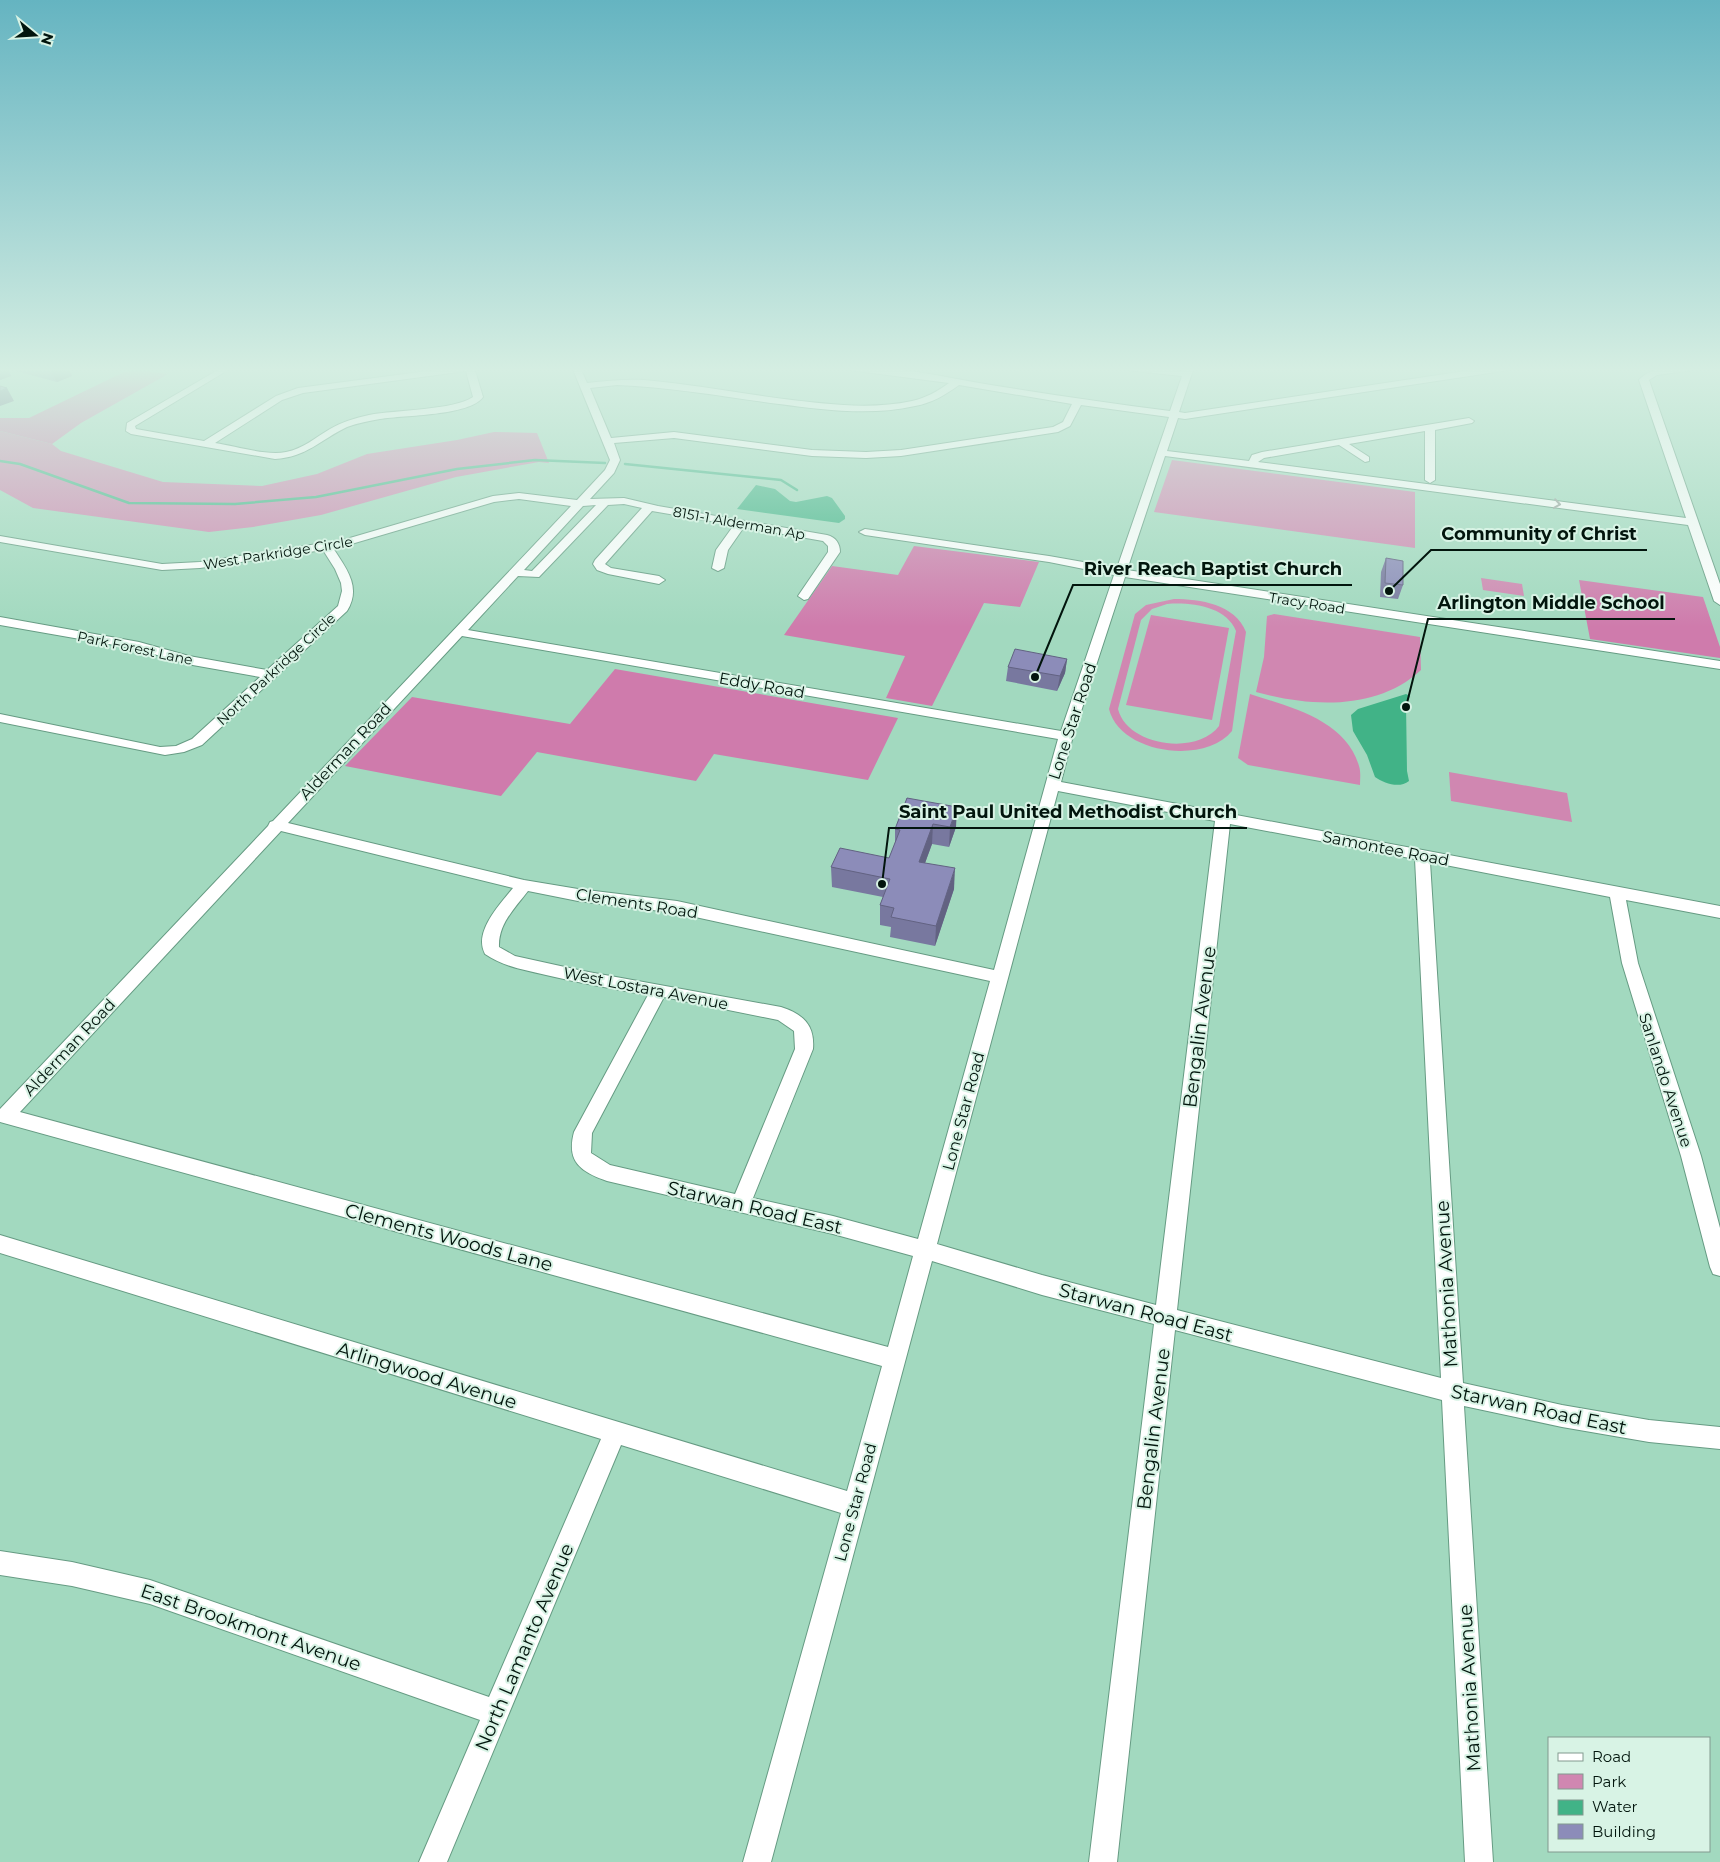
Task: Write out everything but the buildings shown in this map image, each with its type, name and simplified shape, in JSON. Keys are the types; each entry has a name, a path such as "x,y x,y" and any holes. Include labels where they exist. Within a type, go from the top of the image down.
{"street":[{"path":"263,454 275,456 295,454"},
{"name":"Alderman Road","path":"4,1116 275,825 581,502 614,466 615,460 613,454"},
{"path":"820,454 886,454"},
{"name":"Lone Star Road","path":"757,1862 1066,736 1162,454"},
{"path":"1169,454 1693,522"},
{"path":"1252,464 1254,459 1269,454"},
{"path":"1358,454 1365,459"},
{"path":"1430,454 1430,480"},
{"path":"1669,454 1720,601"},
{"name":"West Parkridge Circle","path":"0,539 162,566 200,566 327,547 365,538 493,499 519,496 571,503 581,502"},
{"name":"8151-1 Alderman Ap","path":"581,502 624,501 820,537 833,542 834,552 804,596"},
{"path":"515,572 535,574 601,502"},
{"path":"649,507 599,564 601,568 608,571 659,580"},
{"path":"718,568 722,550 741,523"},
{"name":"Tracy Road","path":"865,532 1049,558 1121,573 1720,665"},
{"name":"North Parkridge Circle","path":"0,718 160,751 178,750 198,742 335,616 348,598 348,582 327,547"},
{"name":"Park Forest Lane","path":"0,621 139,646 187,660 271,674"},
{"name":"Eddy Road","path":"458,632 1066,736"},
{"name":"Samontee Road","path":"1052,785 1720,912"},
{"name":"Bengalin Avenue","path":"1103,1862 1223,818"},
{"name":"Clements Road","path":"275,825 524,885 578,895 677,907 999,977"},
{"name":"Mathonia Avenue","path":"1422,855 1479,1862"},
{"name":"West Lostara Avenue","path":"524,885 493,928 489,941 491,950 500,956 512,961 583,977 781,1014 802,1026 806,1036 804,1049 741,1204"},
{"name":"Sanlando Avenue","path":"1616,892 1630,963 1691,1156 1720,1267"},
{"name":"Starwan Road East","path":"659,990 583,1132 579,1144 581,1155 591,1166 607,1173 833,1225 1042,1285 1452,1392 1601,1423 1649,1431 1720,1438"},
{"name":"Clements Woods Lane","path":"4,1116 894,1358"},
{"name":"Arlingwood Avenue","path":"0,1244 854,1505"},
{"name":"North Lamanto Avenue","path":"433,1862 615,1432"},
{"name":"East Brookmont Avenue","path":"0,1563 72,1574 150,1592 496,1713"}],"green space":[{"path":"0,454 71,454 163,482 262,486 317,474 368,454 545,454 549,463 539,462 456,477 321,515 253,527 209,532 33,508 0,490"},
{"path":"1172,460 1415,492 1415,548 1154,512"},
{"path":"1481,578 1522,584 1524,596 1483,590"},
{"path":"1174,599 1205,602 1225,609 1234,615 1246,632 1232,731 1219,742 1203,748 1184,751 1164,750 1146,745 1129,736 1116,724 1109,709 1135,614 1146,605","holes":["1167,604 1206,607 1224,616 1236,631 1219,726 1209,735 1195,741 1180,744 1148,739 1134,731 1124,722 1118,709 1141,620 1152,609"]},
{"path":"1274,614 1420,637 1421,670 1403,683 1384,693 1364,699 1342,702 1298,701 1256,692 1264,657 1267,616"},
{"path":"1151,615 1229,628 1212,720 1126,705"},
{"path":"1250,694 1299,710 1329,726 1342,737 1352,750 1360,768 1360,785 1248,765 1238,758"},
{"path":"1449,772 1567,793 1572,822 1451,801"}],"shaded area":[{"path":"914,546 1039,562 1020,607 984,603 932,706 886,698 905,656 784,635 832,566 898,575"},
{"path":"1579,580 1703,597 1720,647 1720,658 1590,639"},
{"path":"615,669 898,718 868,780 714,754 696,781 537,752 501,796 345,766 412,697 570,724"}],"water":[{"path":"756,485 775,489 790,501 796,502 827,496 832,498 845,516 845,519 839,523 737,509"},
{"path":"1406,694 1410,696 1406,704 1407,771 1409,781 1396,785 1375,777 1367,755 1353,731 1351,715 1358,709"}],"waterway":[{"path":"0,461 20,464 129,503 235,504 316,497 457,469 535,460 605,463"},
{"path":"625,464 781,480 797,490"}],"place":[{"name":"Community of Christ","path":"1389,591"},
{"name":"River Reach Baptist Church","path":"1035,677"},
{"name":"Arlington Middle School","path":"1406,707"},
{"name":"Saint Paul United Methodist Church","path":"882,884"}]}
